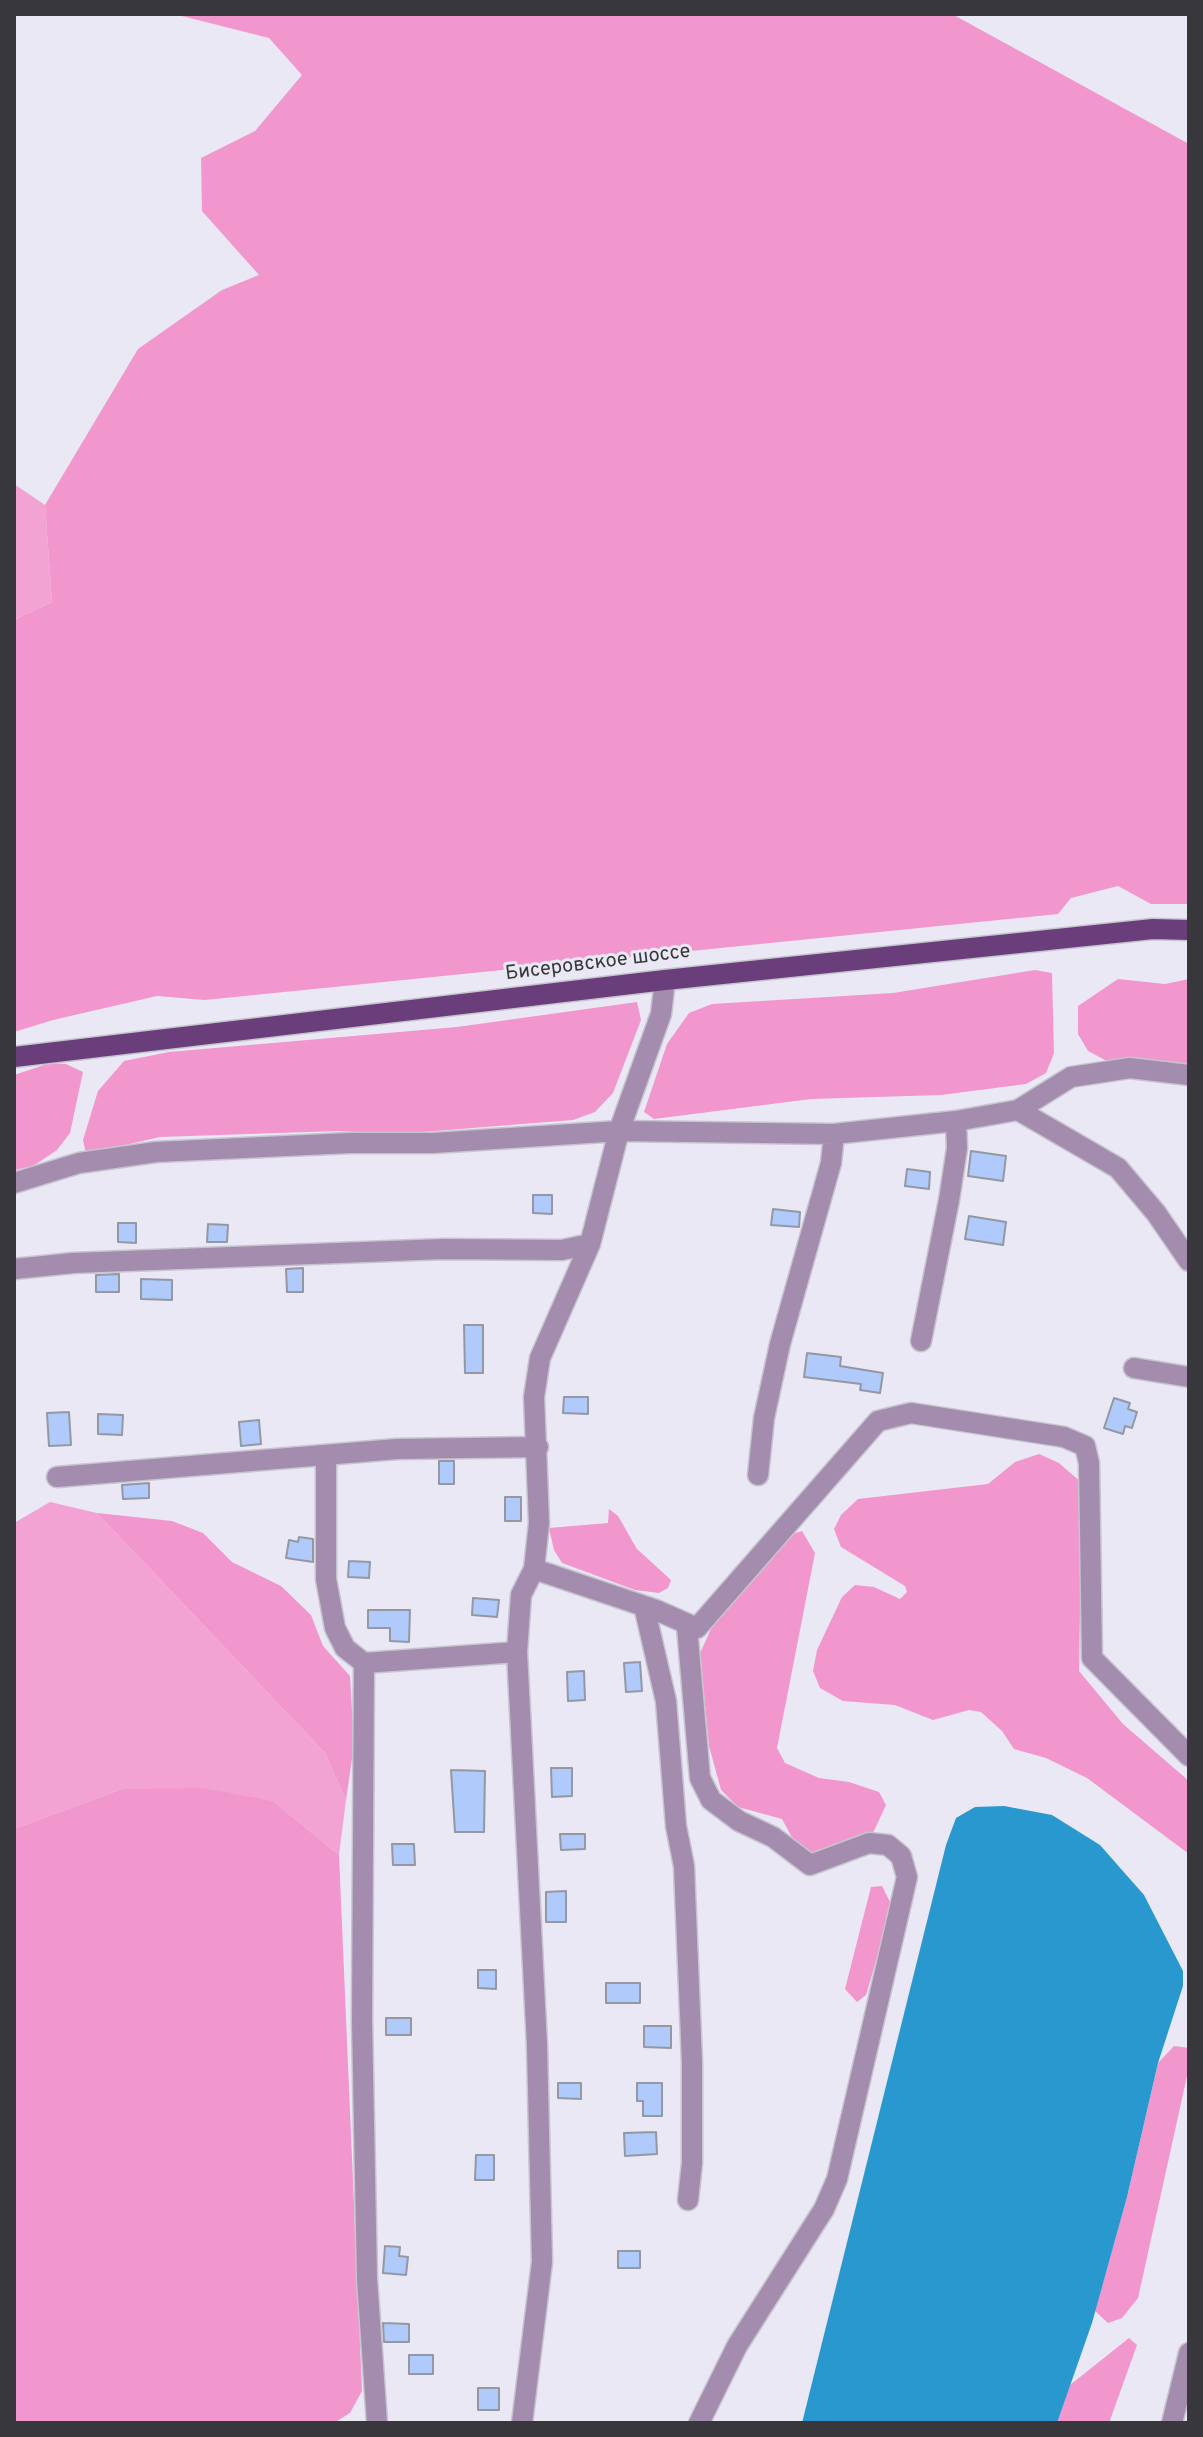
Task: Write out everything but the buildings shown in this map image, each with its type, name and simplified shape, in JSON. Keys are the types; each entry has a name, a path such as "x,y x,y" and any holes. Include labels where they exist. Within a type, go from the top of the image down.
{"main road":[{"name":"Бисеровское шоссе","path":"14,1057 665,980 1153,929 1189,930"}],"street":[{"path":"522,2423 542,2262 537,2045 517,1652 521,1595 534,1569 539,1523 534,1397 540,1358 590,1244 619,1131 661,1014 665,980"},
{"path":"14,1183 79,1163 156,1152 350,1143 433,1143 619,1131 834,1134 956,1121 1018,1110 1071,1077 1130,1068 1189,1075"},
{"path":"1018,1110 1118,1168 1156,1213 1189,1261"},
{"path":"921,1341 949,1200 957,1148 956,1121"},
{"path":"758,1475 764,1418 780,1344 831,1163 834,1134"},
{"path":"14,1269 73,1263 444,1249 562,1250 590,1244"},
{"path":"1134,1368 1189,1377"},
{"path":"534,1569 644,1606 687,1627 697,1628 878,1421 911,1413 1064,1437 1085,1446 1089,1463 1092,1658 1189,1756"},
{"path":"57,1477 411,1448 538,1447"},
{"path":"326,1455 326,1579 335,1628 345,1648 364,1663 517,1652"},
{"path":"644,1606 666,1701 676,1826 684,1866 692,2062 692,2163 688,2200"},
{"path":"687,1627 700,1778 711,1800 739,1821 773,1837 810,1865 869,1843 888,1845 901,1856 907,1877 837,2179 824,2209 737,2346 699,2423"},
{"path":"364,1663 362,2020 367,2279 377,2423"},
{"path":"1172,2423 1189,2353"}],"shaded area":[{"path":"174,14 952,14 1189,144 1189,904 1151,904 1118,886 1071,898 1058,914 205,1000 157,996 14,1032 14,620 52,602 45,505 138,349 222,290 259,275 202,211 201,158 255,131 302,75 269,38"},
{"path":"14,484 45,505 52,602 14,620"},
{"path":"1035,970 1052,973 1054,1053 1046,1073 1026,1084 941,1095 811,1099 654,1119 644,1112 667,1044 689,1013 712,1004 893,993"},
{"path":"1118,979 1165,984 1189,979 1189,1066 1105,1060 1088,1051 1078,1034 1078,1006"},
{"path":"637,1002 641,1020 613,1093 595,1112 573,1120 397,1134 338,1131 160,1137 86,1154 83,1140 98,1091 124,1061 169,1052 457,1027"},
{"path":"50,1063 66,1064 83,1072 70,1133 57,1150 33,1166 14,1170 14,1075"},
{"path":"1039,1454 1059,1463 1082,1483 1079,1671 1123,1724 1189,1781 1189,1854 1087,1778 1046,1758 1014,1749 1002,1731 981,1712 969,1710 933,1720 895,1705 843,1701 820,1688 813,1671 817,1650 842,1597 855,1585 874,1587 900,1599 907,1592 905,1586 841,1547 834,1529 841,1515 858,1499 988,1484 1015,1462"},
{"path":"50,1502 97,1513 325,1753 346,1800 339,1855 273,1801 122,1789 14,1829 14,1523"},
{"path":"609,1509 618,1516 637,1549 671,1580 668,1588 659,1593 635,1590 562,1563 554,1550 549,1528 608,1523"},
{"path":"97,1513 172,1521 203,1533 232,1562 281,1586 311,1615 323,1646 350,1676 354,1745 346,1800 325,1753"},
{"path":"802,1531 815,1553 777,1748 785,1763 819,1778 849,1782 879,1792 886,1805 873,1833 819,1859 800,1852 782,1819 738,1807 721,1790 709,1746 700,1653 712,1627 792,1534"},
{"path":"202,1788 273,1801 339,1855 362,2391 350,2413 334,2423 14,2423 14,1829 122,1789"},
{"path":"882,1886 892,1906 866,1995 857,2002 845,1989 871,1887"},
{"path":"1174,2046 1189,2048 1189,2067 1138,2298 1122,2318 1108,2323 1095,2311 1127,2197 1158,2063"},
{"path":"1129,2338 1137,2345 1109,2423 1057,2423 1070,2385"}],"water":[{"path":"1004,1806 1052,1815 1100,1845 1144,1895 1183,1971 1183,1986 1158,2063 1127,2197 1092,2323 1057,2423 802,2423 946,1845 956,1818 975,1807"}]}
